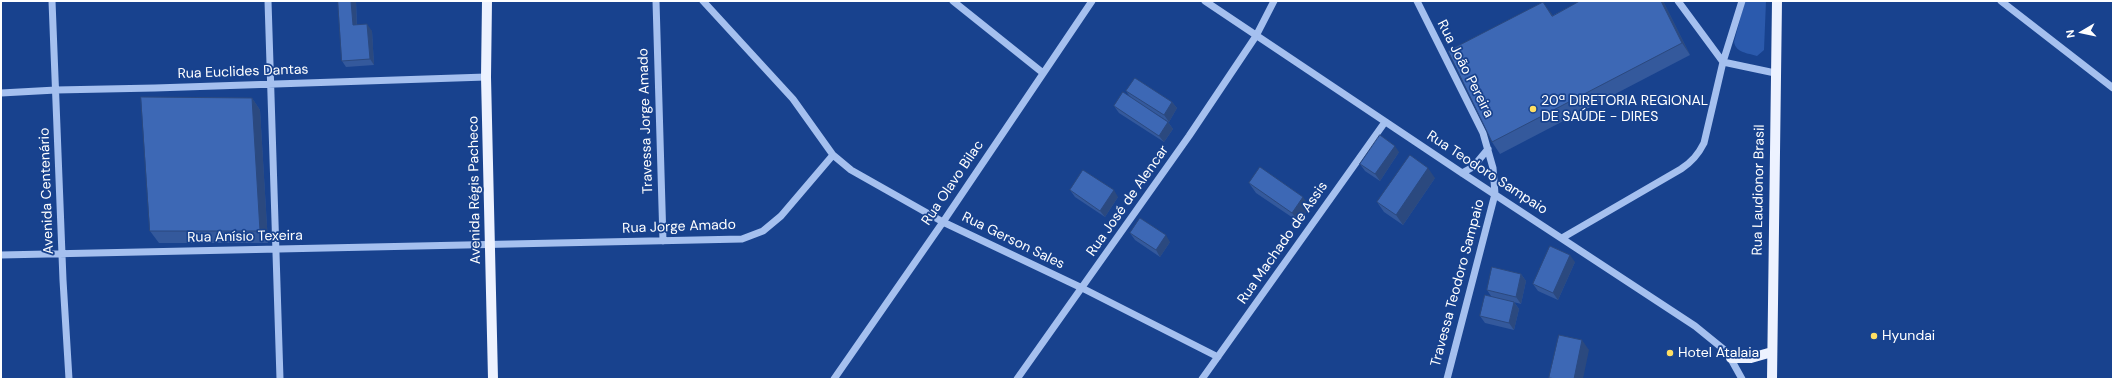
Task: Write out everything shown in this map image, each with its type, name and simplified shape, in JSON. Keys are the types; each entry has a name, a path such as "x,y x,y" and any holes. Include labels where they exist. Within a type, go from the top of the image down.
{"main road":[{"name":"Avenida Régis Pacheco","path":"487,1 486,77 493,379"},
{"name":"Rua Laudionor Brasil","path":"1772,379 1777,1"},
{"path":"1731,358 1751,358 1772,352"}],"street":[{"name":"Avenida Centenário","path":"52,1 62,255 69,379"},
{"path":"268,1 280,379"},
{"name":"Travessa Jorge Amado","path":"656,1 663,241"},
{"name":"Rua Gerson Sales","path":"703,1 793,99 833,155 851,170 943,222 1082,288 1218,357"},
{"path":"953,1 1043,73"},
{"name":"Rua Olavo Bilac","path":"834,379 943,222 1092,1"},
{"name":"Rua Teodoro Sampaio","path":"1205,1 1385,122 1695,326 1727,352 1742,379"},
{"name":"Rua José de Alencar","path":"1017,379 1189,136 1256,36 1274,1"},
{"name":"Rua João Pereira","path":"1417,1 1483,133 1488,149 1495,194"},
{"path":"1678,1 1723,62 1775,73"},
{"path":"1562,238 1692,162 1704,143 1723,62 1742,1"},
{"path":"2002,1 2011,4 2113,88"},
{"name":"Rua Euclides Dantas","path":"1,93 486,77"},
{"name":"Rua Machado de Assis","path":"1202,379 1385,122"},
{"path":"1462,173 1473,167 1488,149"},
{"name":"Rua Jorge Amado","path":"490,246 742,239 763,232 781,216 833,155"},
{"name":"Travessa Teodoro Sampaio","path":"1447,379 1495,194"},
{"name":"Rua Anísio Texeira","path":"1,255 490,246"}],"shaded area":[{"path":"1745,1 1766,1 1764,50 1757,56 1740,50 1735,46 1734,42"}],"building":[{"path":"338,1 351,1 353,25 367,24 370,59 342,61"},
{"name":"20ª DIRETORIA REGIONAL DE SAÚDE - DIRES","path":"1580,1 1661,1 1682,43 1492,142 1448,51 1543,2 1552,16"},
{"path":"1135,78 1172,102 1164,115 1126,91"},
{"path":"1123,92 1168,122 1159,136 1114,106"},
{"path":"141,97 252,98 260,231 150,231"},
{"path":"1380,135 1395,146 1375,174 1360,164"},
{"path":"1410,155 1428,168 1396,215 1377,202"},
{"path":"1260,167 1303,197 1292,213 1249,183"},
{"path":"1083,170 1114,190 1100,211 1070,190"},
{"path":"1140,218 1166,235 1156,250 1130,233"},
{"path":"1550,246 1570,255 1553,293 1533,284"},
{"path":"1492,267 1521,274 1516,297 1487,290"},
{"path":"1485,295 1514,302 1509,323 1480,316"},
{"path":"1559,335 1582,340 1574,379 1549,378"}],"place":[{"name":"20ª DIRETORIA REGIONAL DE SAÚDE - DIRES","path":"1533,109"},
{"name":"Hyundai","path":"1874,336"},
{"name":"Hotel Atalaia","path":"1670,353"}]}
